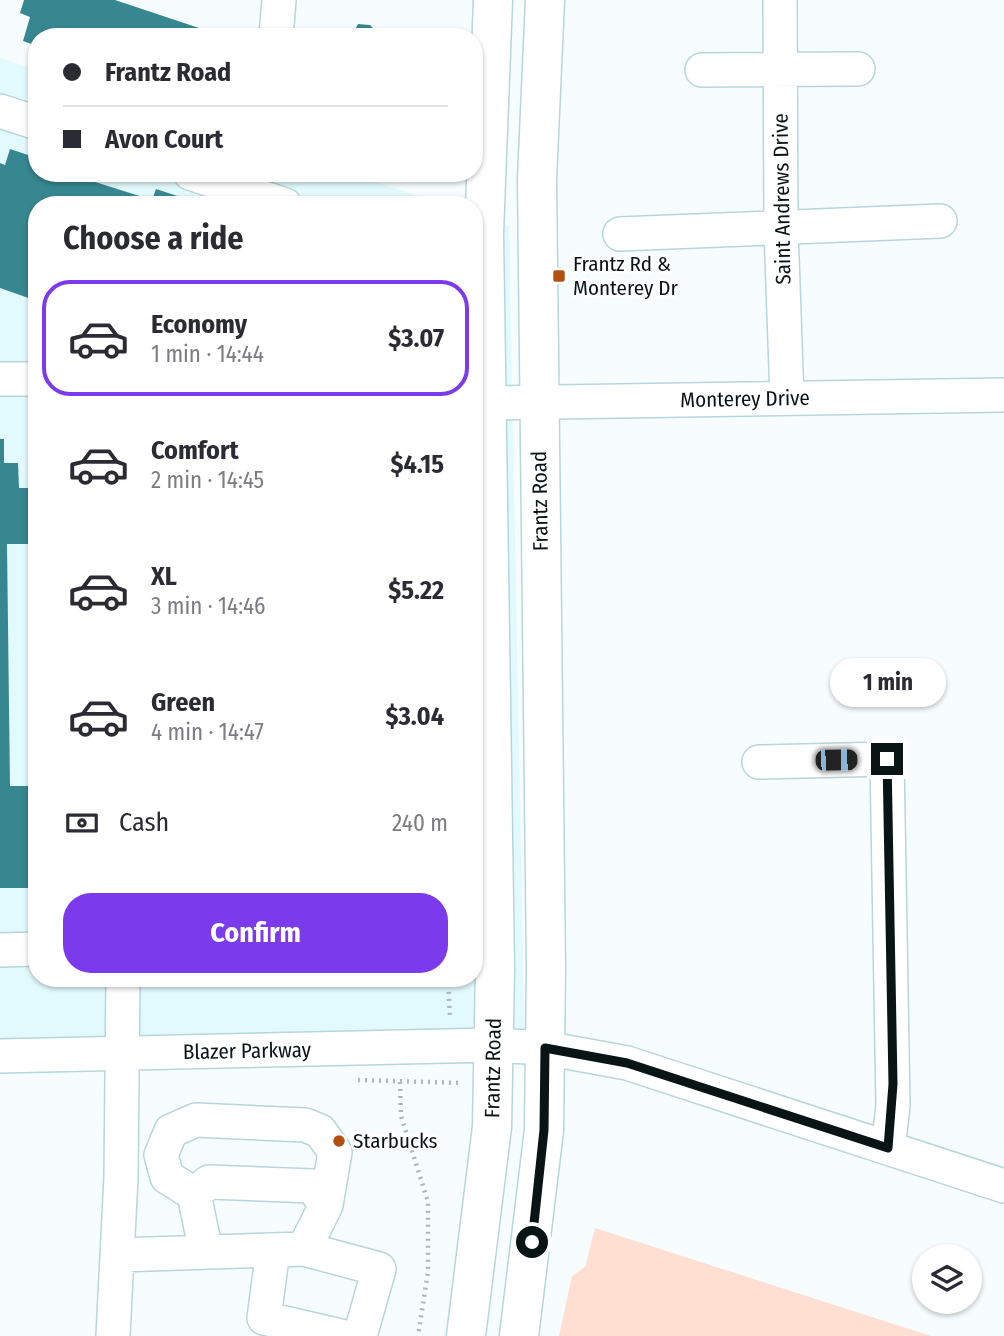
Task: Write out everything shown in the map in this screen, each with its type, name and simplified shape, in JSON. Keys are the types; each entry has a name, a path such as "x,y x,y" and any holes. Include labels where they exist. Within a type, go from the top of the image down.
{"main road":[{"name":"Frantz Road","path":"466,1336 491,1141 494,1045 485,178 492,0"},
{"name":"Frantz Road","path":"519,1336 544,1130 537,179 541,5"},
{"path":"492,830 522,969 545,1048"},
{"path":"494,1045 512,1080 517,1126 516,1231 525,1298"}],"street":[{"path":"277,28 279,0"},
{"name":"Saint Andrews Drive","path":"780,0 781,229 787,398"},
{"path":"702,69 858,69"},
{"path":"0,111 28,120"},
{"path":"217,182 258,196"},
{"path":"620,234 940,222"},
{"path":"0,379 28,379"},
{"name":"Monterey Drive","path":"486,403 538,405 1004,395"},
{"path":"759,762 887,759 893,1093 888,1148"},
{"path":"0,950 28,950"},
{"path":"113,1336 118,1255 123,987"},
{"name":"Blazer Parkway","path":"0,1056 494,1045 545,1048 627,1063 1004,1186"},
{"path":"206,1252 194,1194 167,1177 161,1155 172,1131 196,1120 305,1125 320,1131 335,1152 326,1205 289,1250 262,1327 341,1336"},
{"path":"194,1194 209,1182 312,1186 326,1205"},
{"path":"118,1255 289,1250 379,1269 360,1336"}],"path":[{"path":"400,1082 401,1115 428,1202 428,1272 418,1336"}],"shaded area":[{"path":"0,58 28,67 28,182 376,182 418,196 28,196 28,987 483,987 483,217 509,226 525,1063 0,1068"},
{"path":"595,1228 931,1336 559,1336 572,1276 585,1267"}],"building":[{"path":"24,0 115,0 199,28 28,28 28,43 23,41 30,17 20,13"},
{"path":"358,24 370,25 373,28 356,28"},
{"path":"10,149 28,155 28,182 95,182 139,196 28,196 28,298 0,288 0,163 5,165"},
{"path":"156,189 177,196 153,196"},
{"path":"0,439 4,439 4,463 18,463 19,488 28,488 28,544 7,544 10,786 28,786 28,888 0,888"}],"place":[{"name":"Frantz Rd & Monterey Dr","path":"559,276"},
{"name":"Starbucks","path":"339,1141"}],"route":[{"path":"532,1242 544,1130 545,1048 627,1063 888,1148 893,1106 893,1018 887,759"}]}
